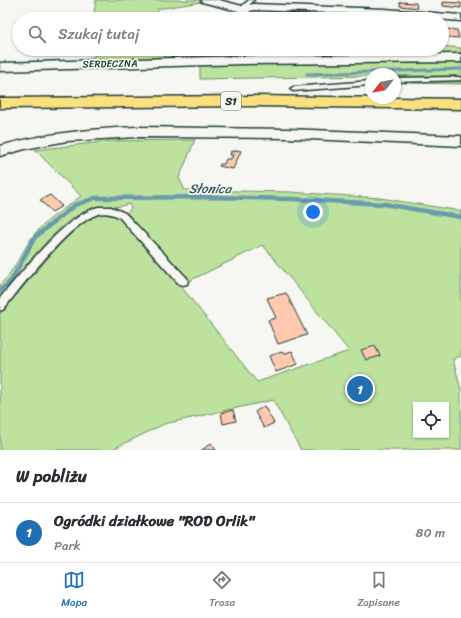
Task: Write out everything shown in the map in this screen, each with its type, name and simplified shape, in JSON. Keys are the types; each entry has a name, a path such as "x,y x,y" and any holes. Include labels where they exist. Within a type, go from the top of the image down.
{"highway":[{"path":"401,91 460,86"},
{"name":"S1","path":"0,92 293,89 365,91"},
{"name":"S1","path":"0,103 255,101 461,104"}],"street":[{"path":"206,0 246,9 385,12 384,0"},
{"path":"449,17 461,18"},
{"name":"SERDECZNA","path":"0,67 220,56"},
{"name":"SERDECZNA","path":"446,56 461,58"},
{"path":"0,151 62,137 118,132 313,134 461,140"}],"lane":[{"path":"401,81 460,86"},
{"path":"293,89 365,83"},
{"path":"0,306 62,234 82,218 89,214 104,210 118,212 122,215 183,281"}],"green space":[{"path":"96,0 203,0 202,2 157,9 158,12 94,12"},
{"path":"313,10 343,11 343,12 313,12"},
{"path":"449,47 461,48 461,54 449,54"},
{"path":"94,56 228,56 102,61 88,60"},
{"path":"461,61 461,82 457,76 401,76 401,68 365,68 365,76 200,79 200,64"},
{"path":"409,82 461,82 461,84"},
{"path":"195,140 179,178 185,190 290,192 380,198 461,211 461,356 453,359 461,390 461,450 301,450 273,400 164,424 111,450 0,450 0,314 67,236 78,226 99,214 113,214 120,218 180,285 257,382 349,351 263,245 187,282 127,213 131,208 129,204 118,207 90,210 73,218 50,238 0,296 0,285 5,280 33,236 49,220 81,196 35,150 109,141"}],"building":[{"path":"400,2 416,3 417,8 400,6"},
{"path":"443,2 461,3 461,8 443,6"},
{"path":"269,10 308,12 268,12"},
{"path":"449,29 457,30 459,38 449,37"},
{"path":"236,150 241,151 233,169 219,166 220,164 224,164 226,159 231,159 233,155 230,155 231,151 235,152"},
{"path":"50,195 62,206 52,212 40,200"},
{"path":"286,293 307,335 278,344 268,320 276,318 267,298"},
{"path":"375,346 380,356 366,360 361,350"},
{"path":"292,351 298,364 276,372 269,356"},
{"path":"264,406 274,423 264,428 255,412"},
{"path":"233,410 236,421 223,424 221,413"},
{"path":"211,443 216,450 202,450"}],"waterway":[{"path":"307,74 461,69"},
{"name":"Słonica","path":"0,291 11,281 35,237 75,205 95,198 214,197 292,199 384,204 461,217"}],"place":[{"name":"Ogródki działkowe \"ROD Orlik\"","path":"360,389"}]}
